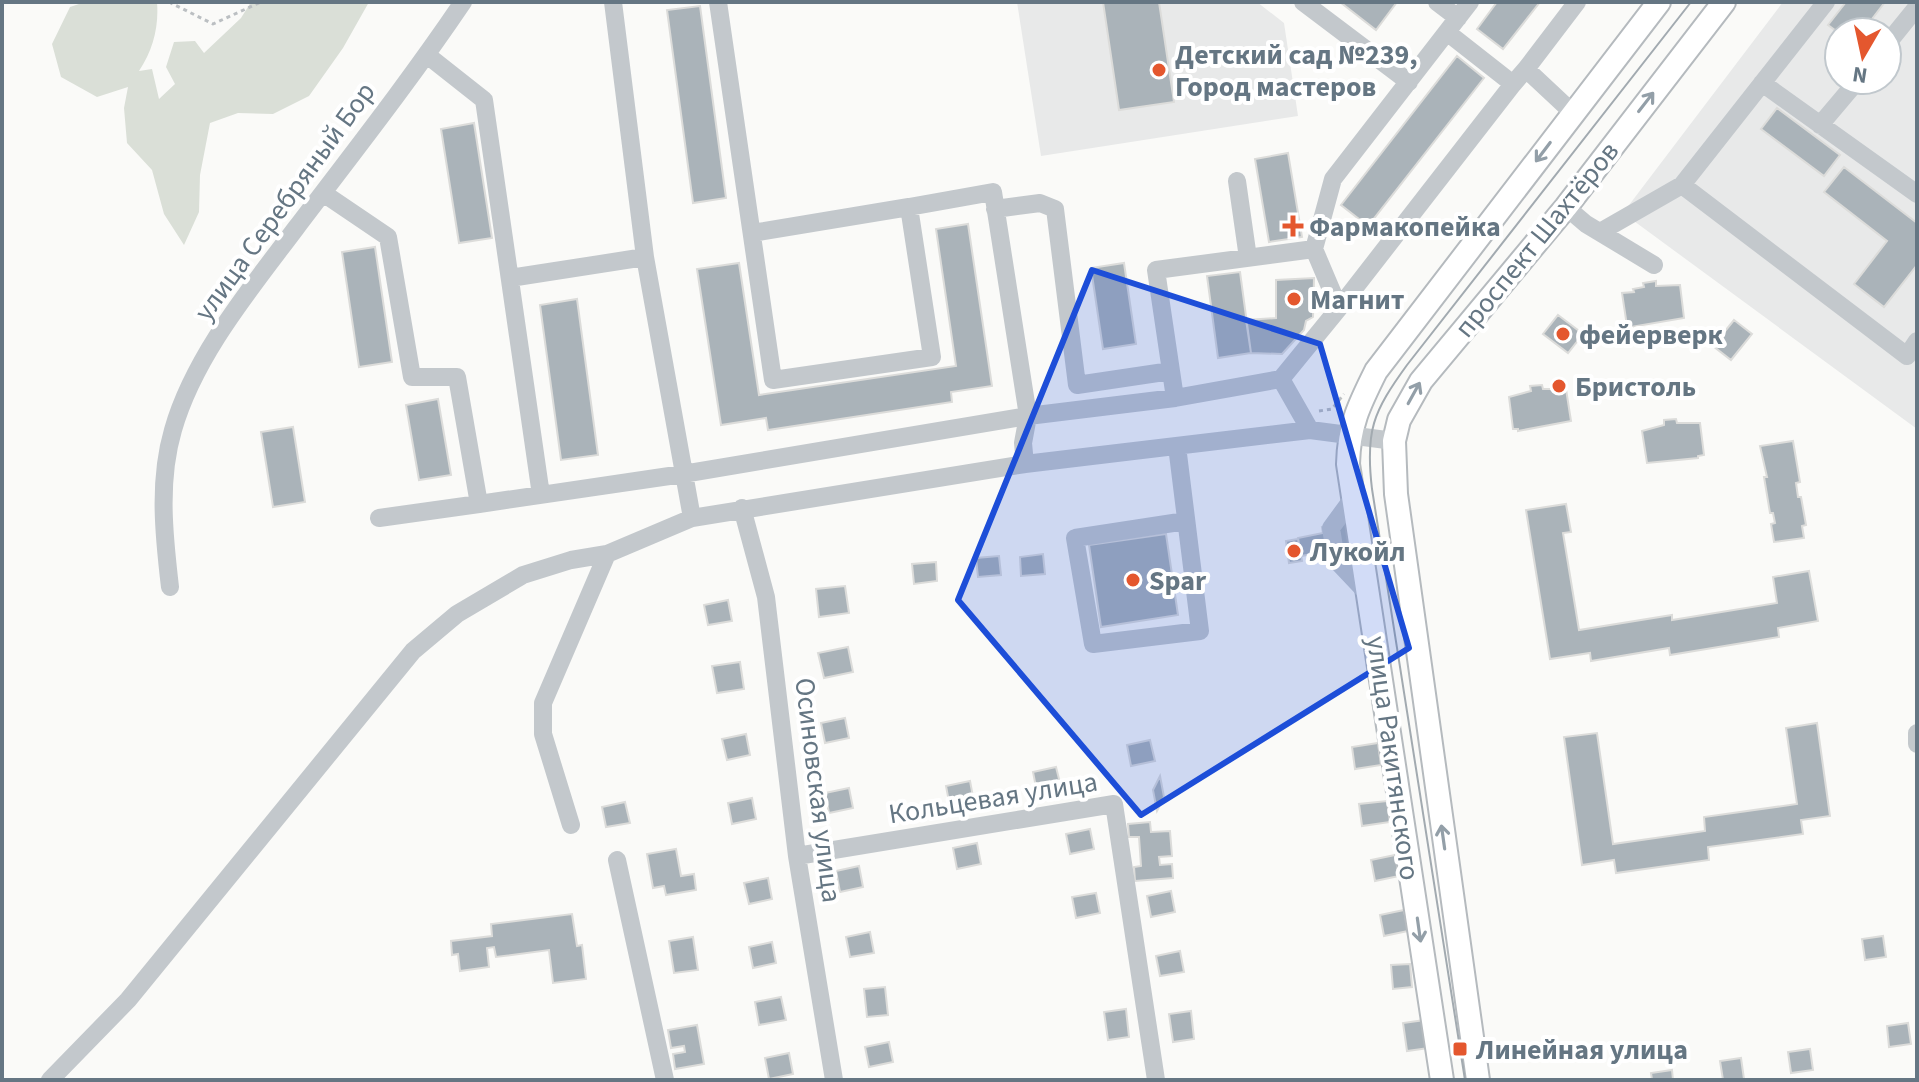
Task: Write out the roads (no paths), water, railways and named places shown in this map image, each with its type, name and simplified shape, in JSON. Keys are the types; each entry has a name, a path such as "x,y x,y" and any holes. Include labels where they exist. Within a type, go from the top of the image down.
{"main road":[{"name":"проспект Шахтёров","path":"1349,437 1357,410 1376,371 1659,2"},
{"name":"проспект Шахтёров","path":"1396,494 1394,441 1399,420 1421,381 1566,207 1724,2"},
{"name":"улица Ракитянского","path":"1349,437 1348,464 1442,1080"},
{"name":"улица Ракитянского","path":"1396,494 1478,1080"}],"street":[{"name":"улица Серебряный Бор","path":"170,587 164,536 164,482 173,430 194,380 226,321 427,55 463,2"},
{"path":"613,2 645,257 692,518"},
{"path":"718,2 773,380 932,357 909,207"},
{"path":"1303,2 1409,82"},
{"path":"1437,2 1453,26 1513,84"},
{"path":"1339,308 1314,249 1333,179 1470,2"},
{"path":"379,518 683,474 1028,416 1175,398 1281,379 1577,2"},
{"path":"1600,232 1682,185 1826,2"},
{"path":"427,55 484,100 541,495"},
{"path":"1526,69 1573,113"},
{"path":"1762,83 1917,194"},
{"path":"1820,125 1844,96"},
{"path":"1237,181 1248,258"},
{"path":"1682,185 1907,356 1917,341"},
{"path":"752,233 993,192 1028,416 1023,443 1025,464"},
{"path":"323,193 388,237 412,377 457,377 479,504"},
{"path":"995,209 1040,203 1055,209 1077,385 1171,371"},
{"path":"1566,207 1654,265"},
{"path":"1175,398 1156,270 1314,249"},
{"path":"510,278 645,257"},
{"path":"1281,379 1310,430"},
{"path":"50,1080 128,1000 413,651 457,614 523,575 571,560 607,554 692,518 1025,464 1310,430 1394,441"},
{"path":"1177,446 1200,631 1093,644 1075,538 1186,521"},
{"name":"Осиновская улица","path":"742,508 766,597 797,856 834,1080"},
{"path":"571,825 543,734 543,703 607,554"},
{"path":"1917,733 1917,744"},
{"name":"Кольцевая улица","path":"797,856 1114,804 1156,1080"},
{"path":"617,860 665,1080"}],"tram line":[{"path":"1465,1080 1372,489 1371,437 1379,410 1407,365 1691,2"}],"place":[{"name":"Детский сад №239, Город мастеров","path":"1159,70"},
{"name":"Фармакопейка","path":"1293,226"},
{"name":"Магнит","path":"1294,299"},
{"name":"фейерверк","path":"1563,334"},
{"name":"Бристоль","path":"1559,386"},
{"name":"Лукойл","path":"1294,551"},
{"name":"Spar","path":"1133,580"},
{"name":"Линейная улица","path":"1460,1049"}]}
